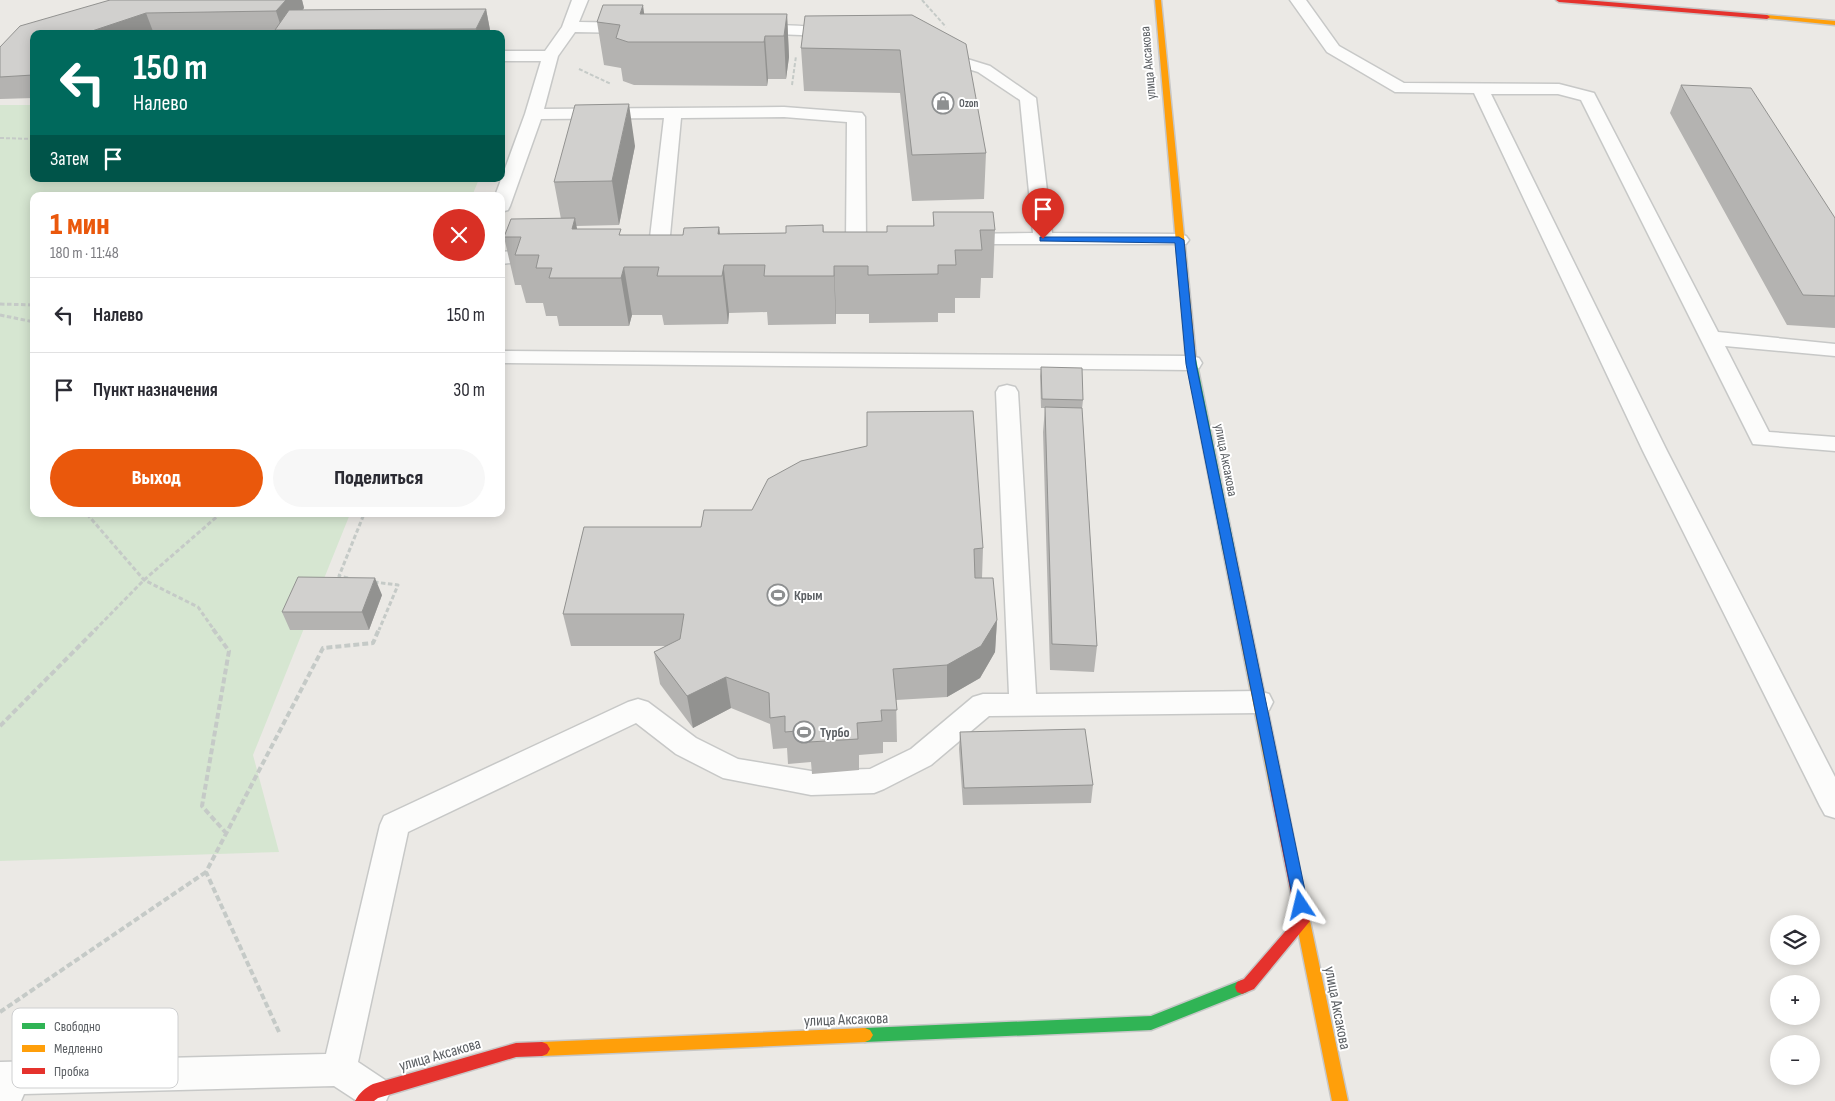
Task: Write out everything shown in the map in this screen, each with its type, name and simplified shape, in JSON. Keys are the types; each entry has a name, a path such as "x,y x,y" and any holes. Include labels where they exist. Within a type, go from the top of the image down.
{"main road":[{"name":"улица Аксакова","path":"1158,0 1191,364 1340,1101"},
{"path":"1559,0 1835,23"},
{"name":"улица Аксакова","path":"368,1096 516,1050 1151,1023 1249,984 1304,921"}],"lane":[{"path":"505,195 534,114 550,56 570,27 580,0"},
{"path":"1298,0 1334,49 1401,88 1559,90 1588,98 1761,439 1835,444"},
{"path":"570,27 647,28"},
{"path":"743,29 800,30 855,39"},
{"path":"924,51 984,69 1028,98 1043,239"},
{"path":"505,56 550,56"},
{"path":"1480,89 1655,452 1835,806"},
{"path":"534,114 784,112 856,117 856,242"},
{"path":"659,246 673,113"},
{"path":"945,241 1043,239 1179,240"},
{"path":"836,243 876,242"},
{"path":"640,248 679,246"},
{"path":"505,258 560,254"},
{"path":"1710,338 1835,350"},
{"path":"505,357 1191,364"},
{"path":"1007,392 1023,704"},
{"path":"339,1070 395,825 638,710 686,746 732,770 811,783 874,780 921,757 983,705 1259,702"},
{"path":"178,1077 339,1070 368,1096"}],"path":[{"path":"792,90 795,62"},
{"path":"0,138 30,139"},
{"path":"0,304 30,305"},
{"path":"0,315 30,321"},
{"path":"90,517 144,580 198,607 229,651 202,806 226,833"},
{"path":"0,726 144,580 217,517"},
{"path":"358,579 339,576 363,517"},
{"path":"0,1012 206,872 323,648 373,643 398,585 368,581"},
{"path":"206,872 298,1072"}],"green space":[{"path":"0,105 30,105 30,182 478,182 474,192 30,192 30,517 349,517 253,755 279,852 0,861"}],"building":[{"path":"110,0 286,0 276,11 146,13 95,30 30,30 30,75 0,77 0,47 20,26"},
{"path":"603,5 643,5 640,14 787,14 784,36 765,36 764,42 628,42 616,38 620,25 597,22"},
{"path":"486,9 476,29 275,30 289,10"},
{"path":"912,15 966,44 986,153 912,155 900,50 801,48 805,16"},
{"path":"1681,85 1751,88 1835,218 1835,296 1803,295"},
{"path":"629,104 612,181 554,182 575,105"},
{"path":"933,212 993,212 995,230 980,230 982,250 955,250 956,265 938,265 938,274 868,275 868,266 834,266 834,276 764,276 765,265 724,265 722,276 657,276 659,267 624,267 621,278 549,278 552,268 536,268 539,255 515,255 521,237 505,237 511,219 575,218 572,229 621,229 619,235 683,235 684,228 719,227 718,234 786,233 786,226 823,225 823,232 887,232 887,226 934,226"},
{"path":"1041,367 1082,368 1083,400 1042,399"},
{"path":"1045,407 1082,408 1097,646 1052,644"},
{"name":"Крым","path":"973,411 983,548 974,549 975,578 993,578 997,620 981,646 947,665 893,669 897,710 881,710 882,721 857,723 858,739 809,742 809,730 785,732 785,716 770,718 769,693 726,677 687,696 654,652 680,639 684,614 563,614 584,527 701,527 704,510 752,510 768,479 801,461 867,446 867,412"},
{"path":"298,577 375,578 362,612 282,612"},
{"path":"1085,729 1093,785 964,788 960,732"}],"traffic: fast":[{"path":"1191,359 1229,551"},
{"path":"865,1035 1151,1023 1242,987"}],"traffic: slow":[{"path":"1158,0 1191,359"},
{"path":"1767,17 1835,23"},
{"path":"1229,551 1277,789"},
{"path":"1303,921 1340,1101"},
{"path":"542,1049 865,1035"}],"traffic: jam":[{"path":"1559,0 1767,17"},
{"path":"1242,987 1249,984 1303,921 1277,789"},
{"path":"363,1101 373,1092 516,1050 542,1049"}],"place":[{"name":"Ozon","path":"943,103"},
{"name":"Крым","path":"778,595"},
{"name":"Турбо","path":"804,732"}],"route":[{"path":"1043,239 1179,240 1191,364 1301,905"}]}
